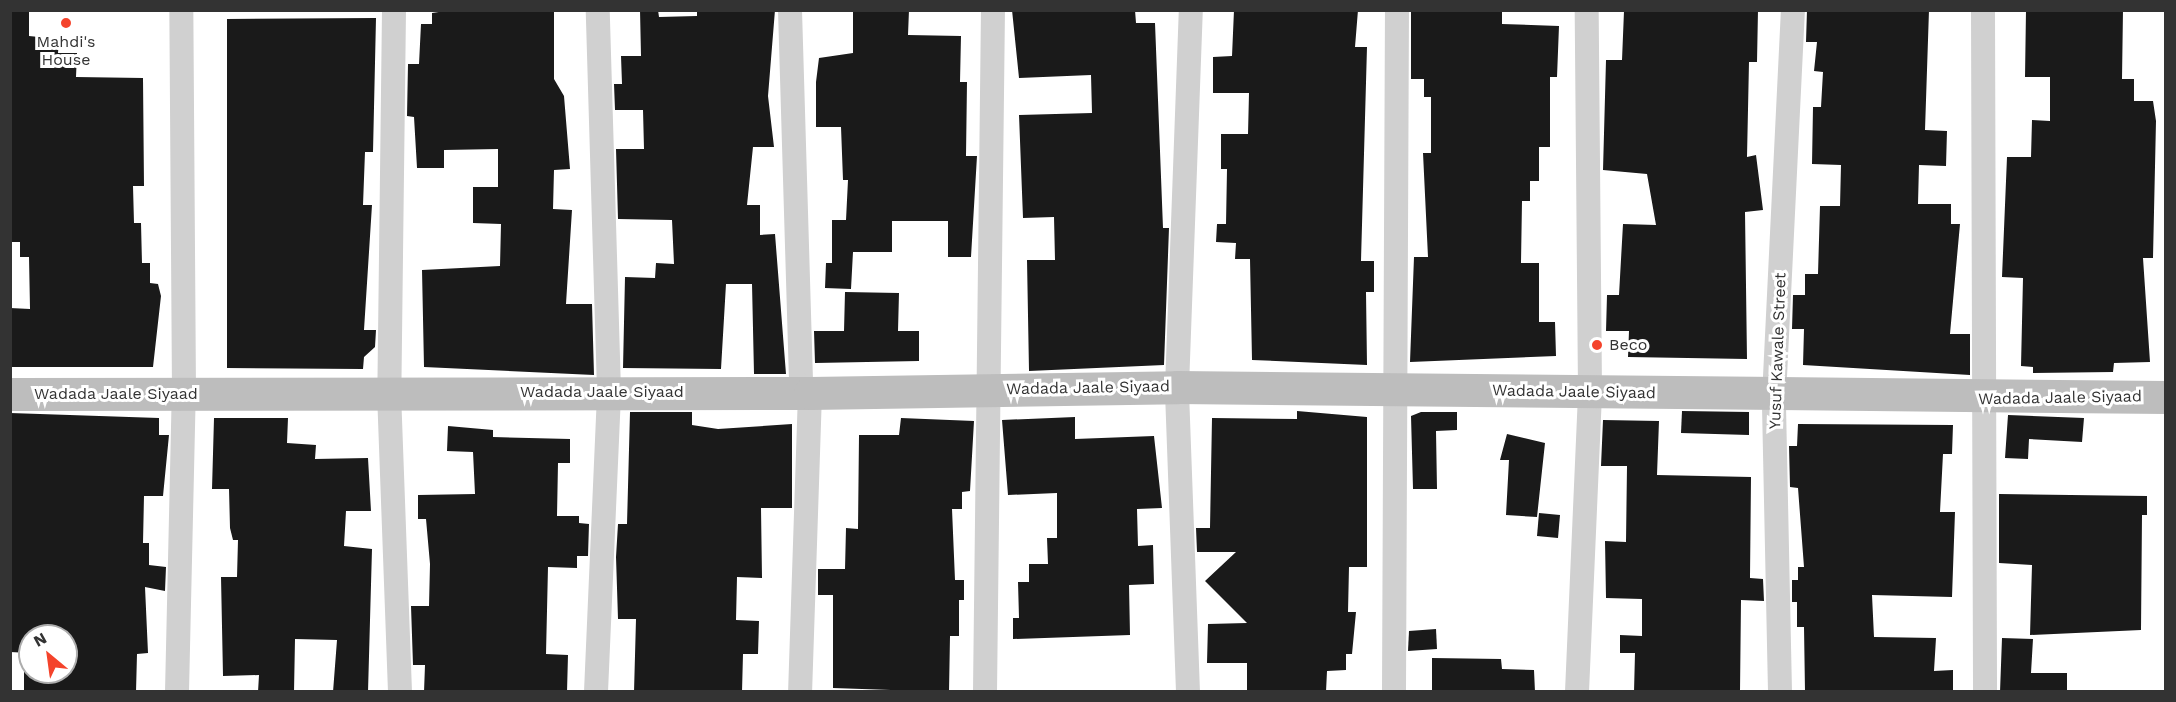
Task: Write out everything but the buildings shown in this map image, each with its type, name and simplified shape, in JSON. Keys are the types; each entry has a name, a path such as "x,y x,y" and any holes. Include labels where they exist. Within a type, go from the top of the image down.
{"main road":[{"name":"Wadada Jaale Siyaad","path":"10,394 609,391 810,393 1178,387 1590,391 1774,397 1983,399 2166,397"}],"street":[{"path":"177,692 184,393 181,10"},
{"path":"394,10 389,392 400,692"},
{"path":"596,692 609,391 598,10"},
{"path":"790,10 801,385 810,393 800,692"},
{"path":"985,692 986,390 993,10"},
{"path":"1188,692 1178,387 1191,10"},
{"path":"1394,692 1392,390 1397,10"},
{"path":"1577,692 1590,391 1587,10"},
{"name":"Yusuf Kawale Street","path":"1780,692 1774,397 1793,10"},
{"path":"1983,10 1985,692"}],"place":[{"name":"Mahdi's House","path":"66,23"},
{"name":"Beco","path":"1597,345"}]}
